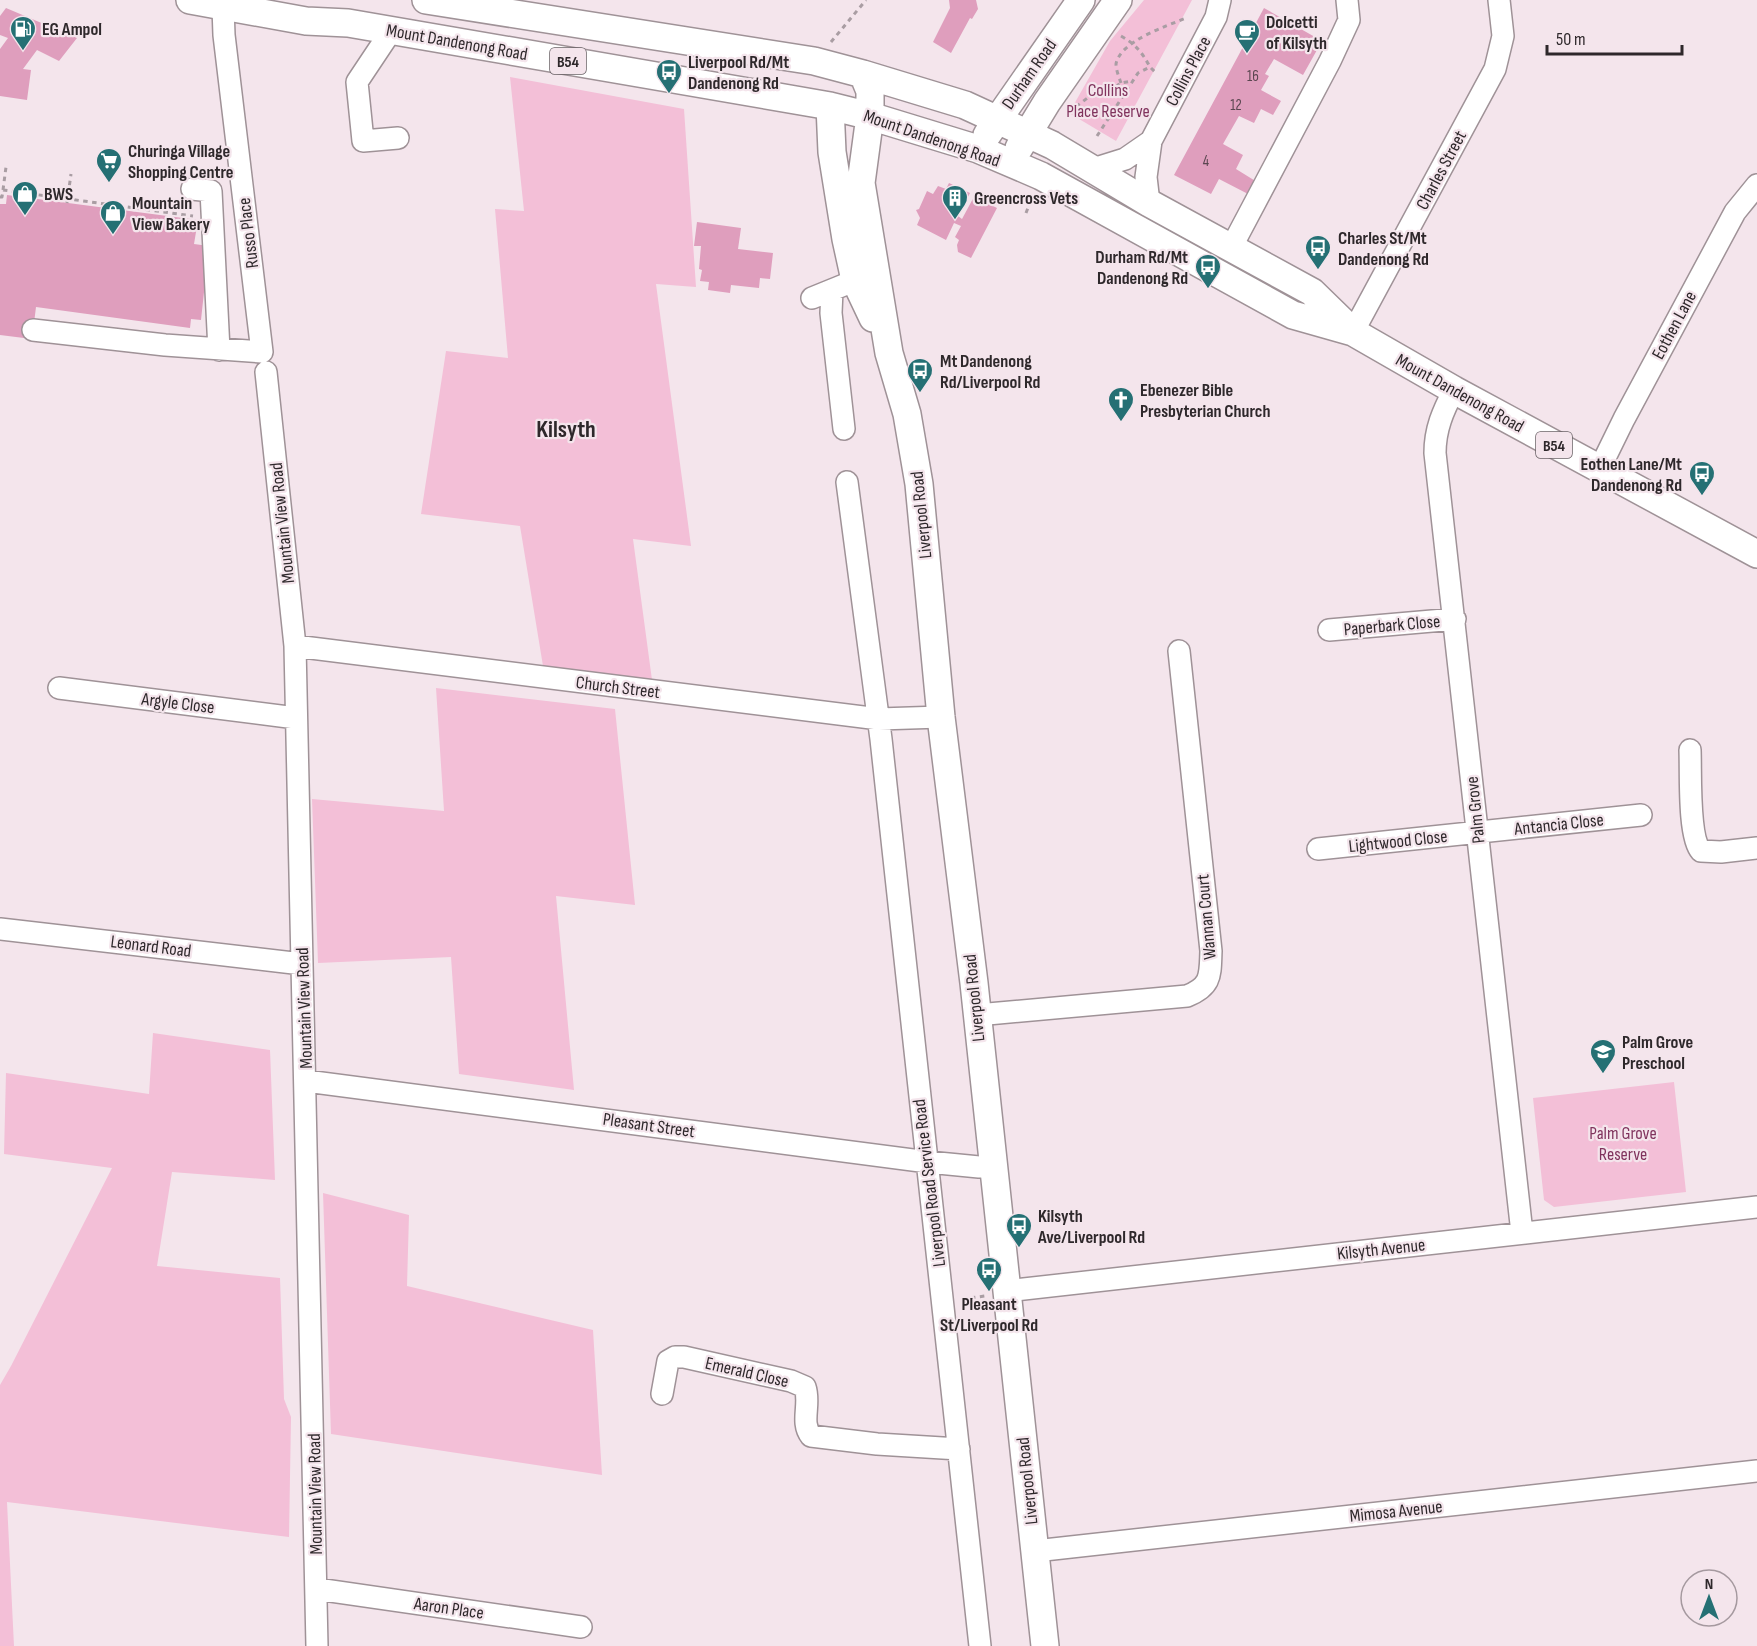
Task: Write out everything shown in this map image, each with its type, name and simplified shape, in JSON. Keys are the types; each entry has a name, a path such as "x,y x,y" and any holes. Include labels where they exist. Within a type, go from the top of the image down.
{"main road":[{"name":"Mount Dandenong Road","path":"190,0 308,10 348,23 830,106 978,149 1041,176 1293,315 1353,332 1599,470 1757,554"},
{"name":"Mount Dandenong Road","path":"426,0 814,62 863,74 965,105 1052,145 1149,203 1312,292 1353,332"},
{"name":"Durham Road","path":"978,149 1081,0"},
{"name":"Durham Road","path":"1008,163 1118,0"},
{"path":"830,106 844,86 863,74"},
{"name":"Liverpool Road","path":"863,74 870,91 870,116 861,183 889,353 907,414 919,484 941,717 977,1015 1045,1646"},
{"name":"Liverpool Road","path":"830,106 831,143 844,285 889,353"}],"street":[{"name":"Collins Place","path":"1151,141 1216,17 1220,0"},
{"path":"1231,248 1350,20 1347,0"},
{"name":"Charles Street","path":"1353,332 1495,69 1503,36 1499,0"},
{"name":"Russo Place","path":"224,3 224,32 264,362"},
{"path":"392,31 357,82 363,141 398,138"},
{"path":"1093,169 1125,159 1151,141"},
{"path":"1149,203 1146,177 1151,141"},
{"name":"Eothen Lane","path":"1599,470 1735,212 1757,185"},
{"path":"192,189 211,192 209,316 219,350"},
{"path":"812,298 844,285"},
{"path":"844,285 831,313 844,429"},
{"path":"33,330 219,350 264,362"},
{"name":"Mountain View Road","path":"264,362 295,646 317,1646"},
{"name":"Palm Grove","path":"1454,390 1440,419 1435,439 1435,453 1522,1233"},
{"name":"Liverpool Road Service Road","path":"847,482 879,719 980,1646"},
{"name":"Paperbark Close","path":"1329,630 1455,619"},
{"name":"Church Street","path":"295,646 879,719 941,717"},
{"name":"Wannan Court","path":"977,1015 1187,996 1199,991 1207,983 1211,951 1179,651"},
{"name":"Argyle Close","path":"59,688 296,718"},
{"path":"1690,750 1693,830 1696,846 1701,851 1709,852 1757,848"},
{"name":"Antancia Close","path":"1477,833 1641,815"},
{"name":"Lightwood Close","path":"1318,849 1477,833"},
{"name":"Leonard Road","path":"0,929 302,963"},
{"name":"Pleasant Street","path":"306,1081 928,1162 993,1167"},
{"name":"Kilsyth Avenue","path":"1006,1291 1757,1207"},
{"name":"Emerald Close","path":"663,1394 668,1361 675,1357 684,1357 791,1381 805,1387 808,1395 805,1424 811,1436 877,1444 959,1449"},
{"name":"Mimosa Avenue","path":"1035,1551 1757,1471"},
{"name":"Aaron Place","path":"317,1589 581,1627"}],"path":[{"path":"831,42 866,0"},
{"path":"1121,83 1116,64 1122,51 1132,43 1186,18"},
{"path":"1121,36 1142,52 1156,73"},
{"path":"1097,136 1138,74 1150,67"},
{"path":"1062,116 1090,96 1110,90 1121,83 1133,81"},
{"path":"0,197 2,197 6,167"},
{"path":"67,201 71,174"},
{"path":"192,189 189,212 193,212"},
{"path":"3,190 67,201 200,217"},
{"path":"1026,213 1035,190"}],"green space":[{"name":"Collins Place Reserve","path":"1144,0 1192,0 1116,141 1069,113 1110,41"},
{"path":"510,77 684,109 696,287 656,284 691,546 633,539 652,680 543,666 520,526 421,514 446,351 508,358 495,209 524,211"},
{"path":"436,688 615,709 635,905 556,896 574,1090 459,1074 451,957 318,963 312,799 444,811"},
{"path":"153,1033 270,1050 275,1180 172,1172 157,1266 280,1278 284,1399 291,1417 289,1537 7,1502 14,1646 0,1646 0,1385 112,1168 4,1154 6,1073 149,1094"},
{"name":"Palm Grove Reserve","path":"1674,1082 1686,1192 1554,1207 1544,1200 1533,1098"},
{"path":"323,1193 409,1215 407,1286 593,1330 602,1475 331,1434"}],"building":[{"path":"949,0 976,0 978,9 972,19 970,18 951,53 933,42 950,8"},
{"path":"6,8 77,38 59,61 37,50 23,69 31,70 27,100 0,96 0,49 8,38 0,35 0,16"},
{"path":"1264,8 1322,41 1303,75 1274,59 1265,74 1269,76 1261,90 1281,101 1273,115 1261,109 1254,123 1239,116 1223,144 1243,155 1236,169 1257,182 1250,195 1219,179 1211,194 1174,175"},
{"name":"Greencross Vets","path":"949,183 970,193 958,216 962,219 976,193 987,198 985,202 997,208 971,258 958,252 959,240 955,237 961,226 954,223 946,240 917,225 920,218 916,210 919,209 927,191 933,194 938,186 946,189"},
{"path":"7,195 198,220 194,244 209,246 201,320 191,319 190,328 36,307 32,339 0,335 0,204 6,204"},
{"path":"697,222 741,228 738,249 773,253 770,279 760,278 759,288 731,285 730,293 708,290 709,282 700,281 701,246 694,246"}],"place":[{"name":"EG Ampol","path":"23,52"},
{"name":"Dolcetti of Kilsyth","path":"1247,55"},
{"name":"Liverpool Rd/Mt Dandenong Rd","path":"669,95"},
{"name":"Churinga Village Shopping Centre","path":"109,184"},
{"name":"BWS","path":"25,217"},
{"name":"Greencross Vets","path":"955,221"},
{"name":"Mountain View Bakery","path":"113,236"},
{"name":"Charles St/Mt Dandenong Rd","path":"1318,271"},
{"name":"Durham Rd/Mt Dandenong Rd","path":"1208,290"},
{"name":"Mt Dandenong Rd/Liverpool Rd","path":"920,394"},
{"name":"Ebenezer Bible Presbyterian Church","path":"1121,423"},
{"name":"Eothen Lane/Mt Dandenong Rd","path":"1702,497"},
{"name":"Palm Grove Preschool","path":"1603,1075"},
{"name":"Kilsyth Ave/Liverpool Rd","path":"1019,1249"},
{"name":"Pleasant St/Liverpool Rd","path":"989,1293"}],"district":[{"name":"Kilsyth","path":"566,429"}]}
